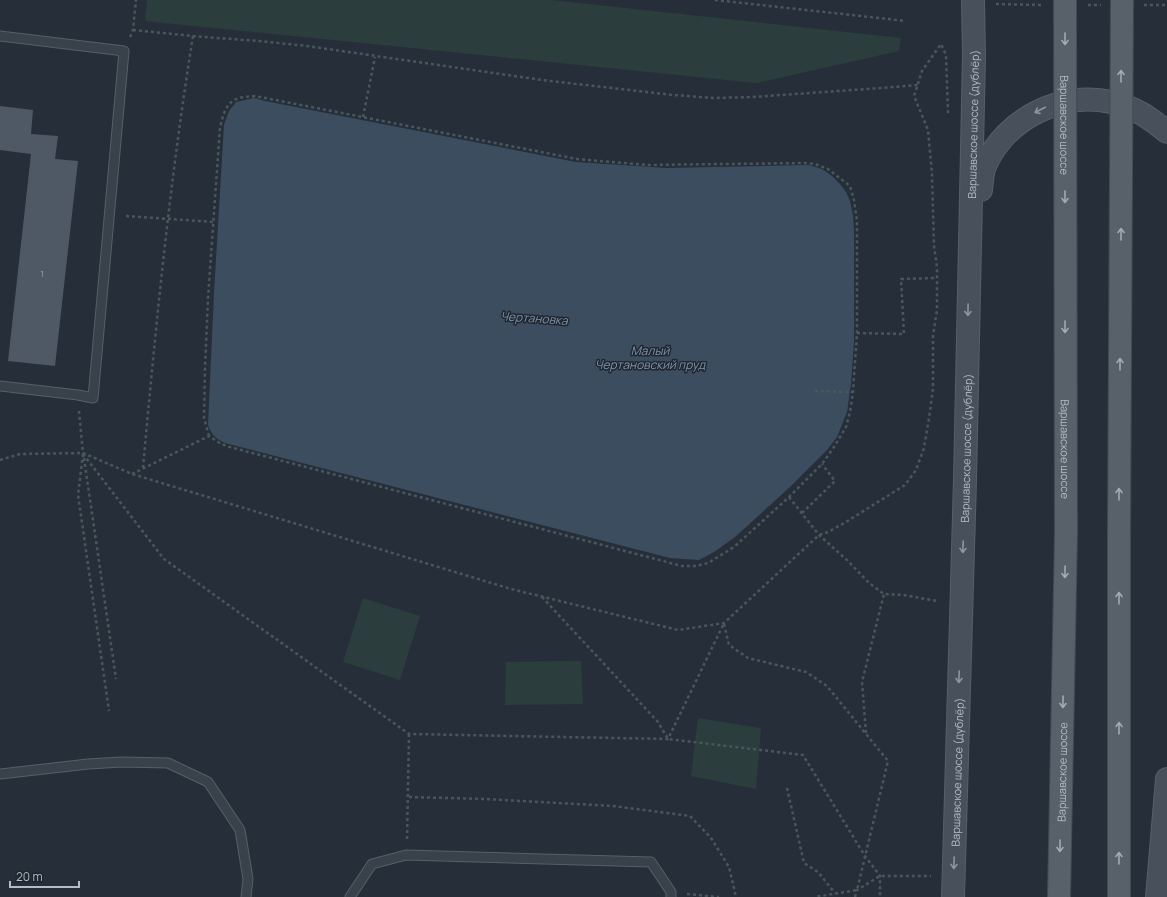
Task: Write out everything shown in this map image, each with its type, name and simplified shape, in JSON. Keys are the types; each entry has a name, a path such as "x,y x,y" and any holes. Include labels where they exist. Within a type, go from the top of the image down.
{"main road":[{"name":"Варшавское шоссе (дублёр)","path":"953,897 965,496 974,55 973,0"},
{"name":"Варшавское шоссе","path":"1059,897 1066,533 1065,0"},
{"path":"1119,897 1119,533 1122,0"},
{"path":"969,271 984,167 995,148 1009,131 1026,117 1046,107 1067,101 1089,99 1111,102 1132,108 1151,119 1167,132"},
{"path":"1157,897 1167,779"}],"lane":[{"path":"0,36 124,51 93,398 0,386"},
{"path":"0,774 88,764 122,762 168,763 208,782 240,830 248,879 246,897"},
{"path":"350,897 372,864 406,855 651,862 671,894"}],"path":[{"path":"136,0 133,30 307,46 542,80 673,95 713,98 753,97 918,85"},
{"path":"716,0 906,21"},
{"path":"143,469 157,311 182,103 193,36"},
{"path":"668,739 724,623 818,535 828,532 846,522 890,495 905,485 916,470 924,448 929,418 937,310 938,267 934,246 932,174 928,130 914,96 922,71 941,44"},
{"path":"363,117 375,57"},
{"path":"242,96 255,96 363,117 584,159 648,164 805,163 815,164 828,169 850,186 854,200 857,221 857,333 853,392 846,427 822,464 789,497 745,537 727,551 708,563 696,566 682,566 226,446 209,436 204,418 208,298 220,127 224,112 231,101 242,96"},
{"path":"109,215 214,222"},
{"path":"857,333 904,334 901,279 937,278"},
{"path":"814,391 853,392"},
{"path":"78,395 83,453 116,679"},
{"path":"132,474 209,436"},
{"path":"83,453 78,495 109,711"},
{"path":"83,453 164,560 409,734 668,739 803,755 865,856 880,876 880,897"},
{"path":"0,460 20,454 83,453 132,474 511,589 678,630 724,623"},
{"path":"802,513 835,481 822,464"},
{"path":"789,497 818,535 884,594 904,595 937,601"},
{"path":"866,734 862,682 884,594"},
{"path":"542,597 658,722 668,739"},
{"path":"724,623 729,645 748,658 806,672 827,686 888,761 855,897"},
{"path":"406,855 409,734"},
{"path":"787,788 804,863 818,872 835,894"},
{"path":"408,797 485,799 613,806 690,816 711,838 729,867 736,897"},
{"path":"815,897 857,890 880,876 934,876"},
{"path":"671,894 719,897"}],"shaded area":[{"path":"147,0 552,0 901,38 899,51 756,83 145,21"},
{"path":"363,598 420,616 400,680 343,662"},
{"path":"581,661 583,704 505,705 506,662"},
{"path":"698,718 761,728 756,789 691,776"}],"water":[{"name":"Малый Чертановский пруд","path":"254,98 576,162 666,168 809,165 822,169 832,176 846,192 850,201 853,215 854,230 854,342 851,384 847,412 837,437 827,450 790,487 735,537 714,552 699,560 670,558 225,443 216,438 212,434 208,425 224,125 229,111 236,102"}],"building":[{"path":"0,106 33,110 31,134 58,136 55,159 78,161 55,366 8,361 31,154 0,150"}],"water label":[{"name":"Чертановка","path":"534,318"}]}
